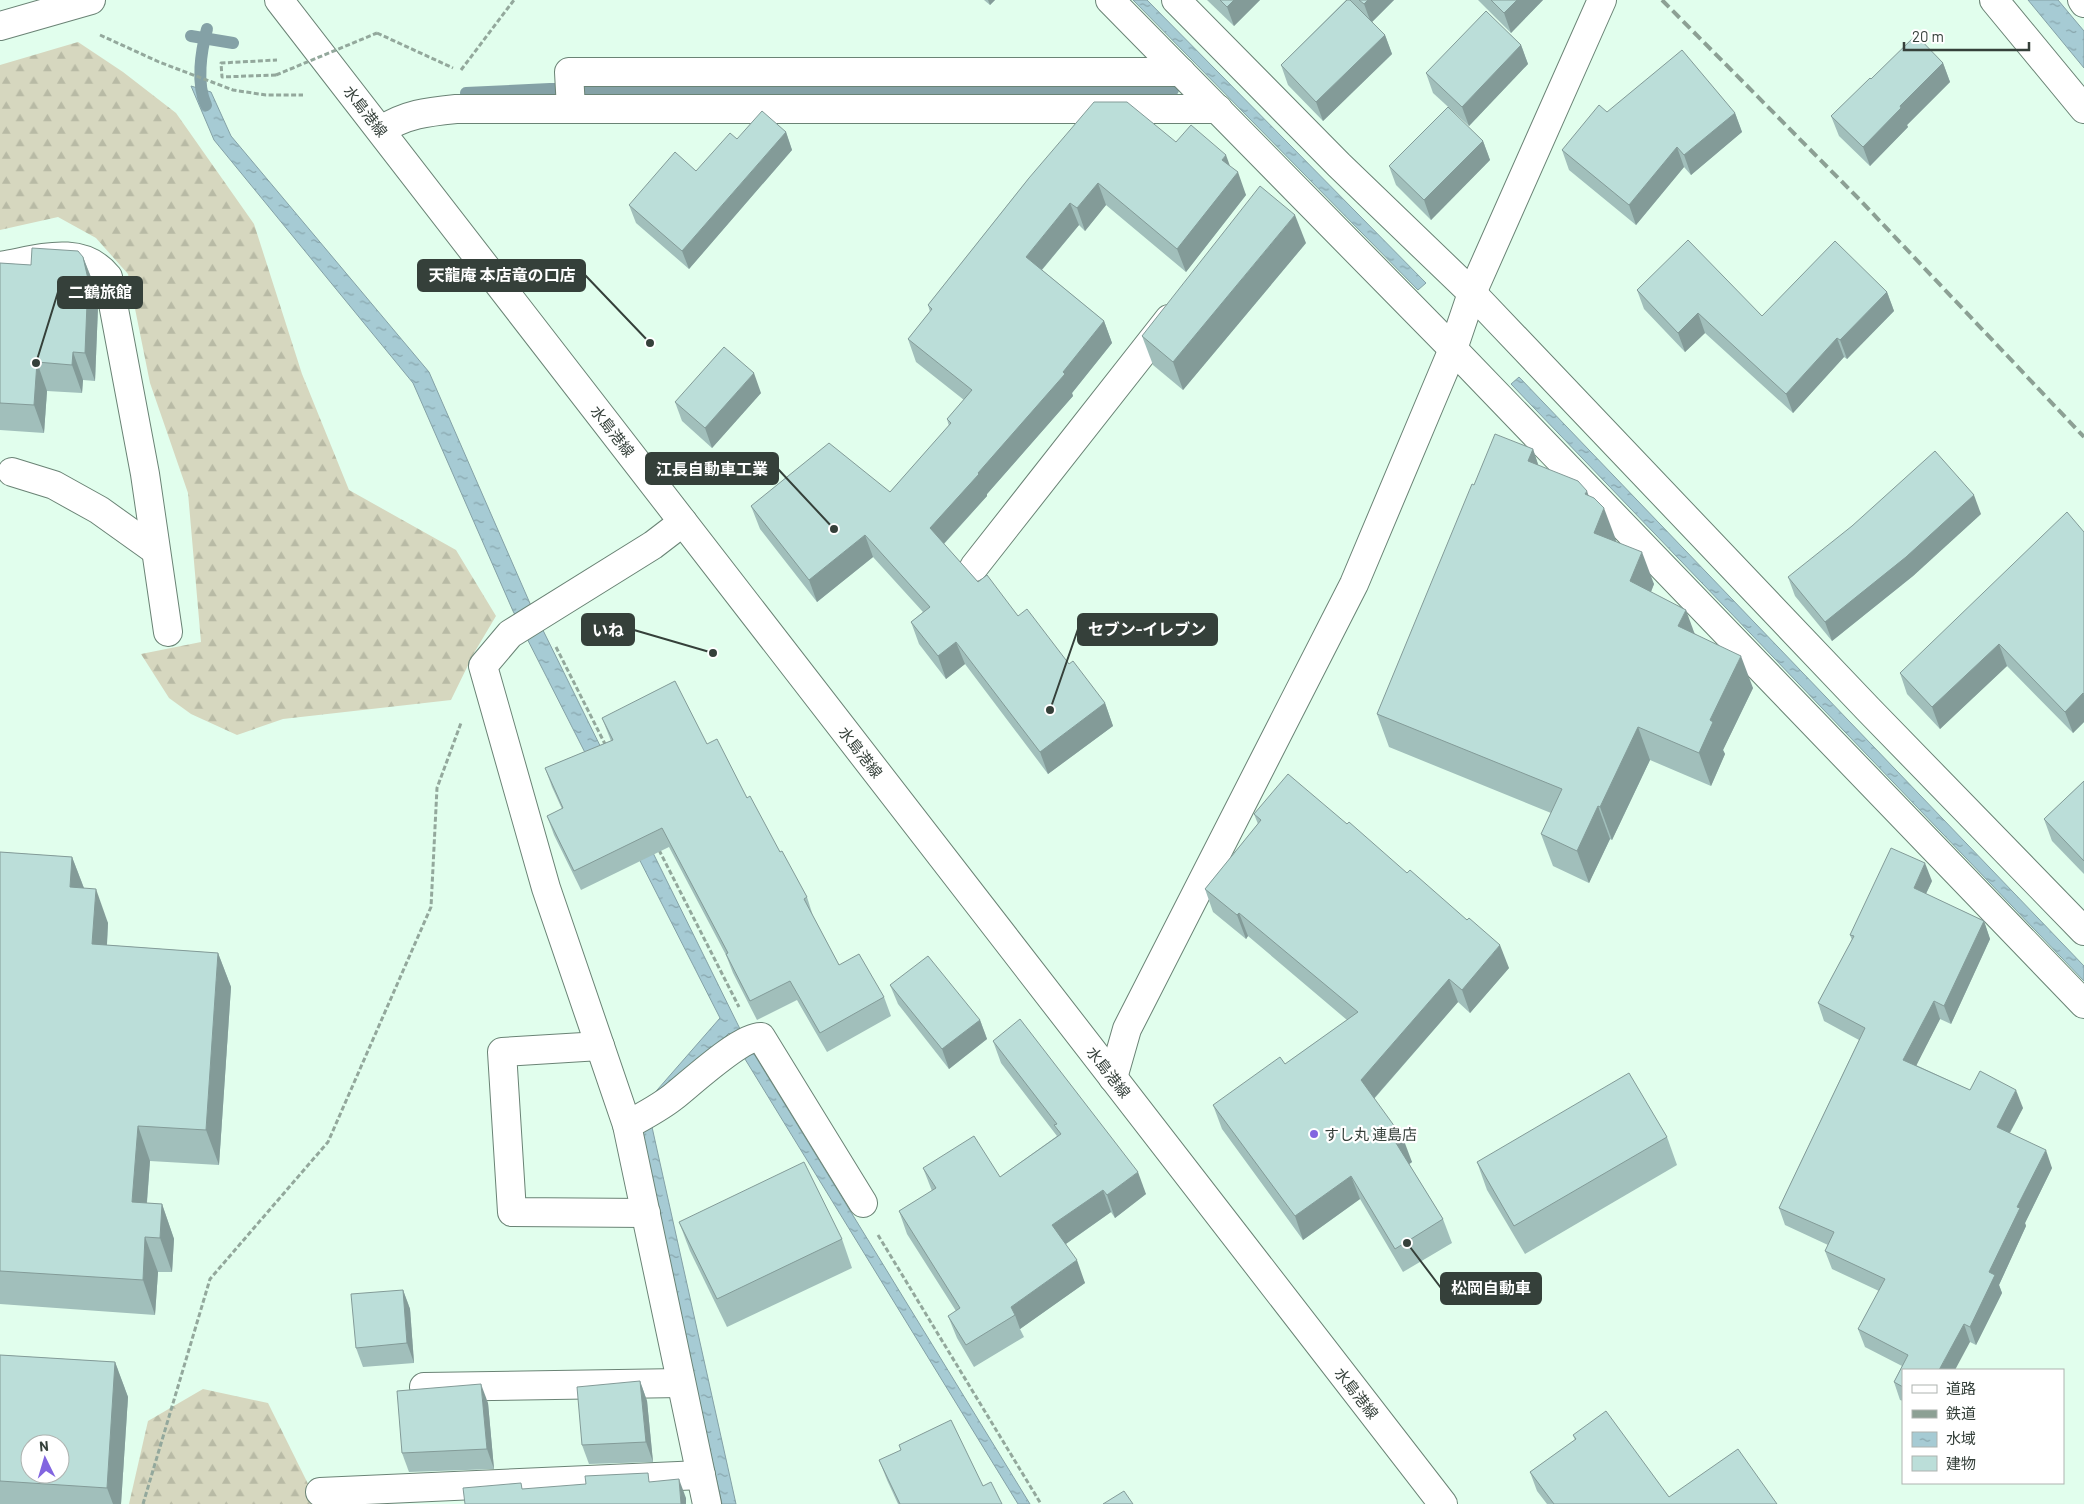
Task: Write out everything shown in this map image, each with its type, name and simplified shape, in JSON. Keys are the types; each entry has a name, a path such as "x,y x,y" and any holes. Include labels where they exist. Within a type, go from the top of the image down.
{"street":[{"path":"0,26 91,0"},
{"name":"水島港線","path":"279,0 1443,1504"},
{"path":"1110,0 1453,349 2084,1004"},
{"path":"1176,0 1339,165 1472,293 1868,709 2084,931"},
{"path":"1113,1078 1127,1029 1354,584 1453,349 1472,293 1602,0"},
{"path":"1994,0 2084,109"},
{"path":"570,98 570,72 1181,72"},
{"path":"381,130 398,120 417,113 570,98 1218,109"},
{"path":"1264,197 1282,174"},
{"path":"0,266 66,255 85,259 99,266 108,277 145,474 168,632"},
{"path":"974,567 1184,300"},
{"path":"12,472 61,489 99,510 156,550"},
{"path":"683,522 653,545 510,634 483,666 546,888 600,1046 634,1121 646,1213 707,1504"},
{"path":"634,1121 671,1098 746,1041 761,1036 863,1203"},
{"path":"600,1046 502,1052 512,1212 646,1213"},
{"path":"424,1387 681,1383"},
{"path":"320,1492 701,1475"}],"path":[{"path":"461,70 514,0"},
{"path":"95,31 102,37 159,62 233,90 266,95 303,95"},
{"path":"277,60 221,63 222,77 276,75 377,33 453,68"},
{"path":"532,621 607,747"},
{"path":"143,1504 210,1280 328,1142 432,907 437,788 462,722"},
{"path":"656,843 746,1041"},
{"path":"863,1203 864,1212 1041,1504"}],"green space":[{"path":"78,42 123,72 176,113 254,224 302,374 349,490 456,550 496,616 474,653 451,700 283,719 237,735 191,714 169,698 141,654 201,642 188,493 150,383 128,274 96,238 58,217 0,230 0,65"},
{"path":"203,1389 268,1403 318,1504 129,1504 148,1421"}],"water":[{"path":"1133,0 1147,0 1426,283 1418,290"},
{"path":"2028,0 2058,0 2084,31 2084,68"},
{"path":"191,86 211,92 231,136 429,372 532,608 746,1041 1030,1504 1018,1504 729,1033 677,1086 652,1127 736,1504 722,1504 639,1132 651,1097 720,1018 513,611 413,383 214,140"},
{"path":"1519,377 2084,966 2084,981 1511,384"}],"building":[{"path":"1220,0 1234,0 1227,7"},
{"path":"1347,0 1350,0 1385,35 1316,102 1281,65"},
{"path":"1359,0 1368,0 1364,4"},
{"path":"1491,0 1517,0 1504,13"},
{"path":"1486,11 1521,45 1462,107 1426,73"},
{"path":"1916,35 1943,63 1863,147 1831,116"},
{"path":"1682,50 1735,113 1684,155 1677,147 1629,205 1562,150 1599,105 1607,112"},
{"path":"1094,102 1127,102 1176,142 1191,125 1226,155 1222,160 1238,172 1177,249 1098,183 1077,208 1070,203 1026,257 1104,321 1063,372 1065,374 930,528 978,582 987,575 1018,616 1027,609 1069,664 1073,661 1105,703 1040,752 956,642 938,656 911,622 930,607 865,535 809,580 751,506 829,443 890,492 951,423 947,419 972,390 908,339 932,309 928,305 1029,178"},
{"path":"1448,107 1483,141 1424,200 1389,166"},
{"path":"762,111 786,132 682,251 629,205 675,152 696,171 730,133 737,139"},
{"path":"1260,186 1295,215 1173,362 1142,336"},
{"path":"1688,240 1762,316 1835,241 1887,292 1840,340 1837,338 1786,394 1698,313 1678,333 1637,290"},
{"path":"32,248 78,251 83,257 88,279 85,353 73,352 72,365 37,362 34,405 0,403 0,263 31,265"},
{"path":"724,347 754,373 705,428 675,402"},
{"path":"1495,434 1533,449 1528,461 1578,481 1587,491 1585,494 1594,498 1604,508 1594,533 1642,552 1630,581 1686,610 1678,626 1741,656 1710,720 1713,722 1699,753 1638,727 1577,851 1541,834 1562,789 1377,714 1472,484 1474,485"},
{"path":"1935,451 1974,495 1906,557 1825,622 1788,577 1852,526"},
{"path":"2067,512 2084,532 2084,694 2065,712 1999,644 1932,707 1900,673"},
{"path":"675,681 707,744 717,739 747,798 750,796 780,852 782,851 807,897 804,899 839,965 859,954 884,997 820,1033 790,981 750,1001 726,954 728,953 662,828 574,871 547,816 563,808 545,768 613,740 602,718"},
{"path":"1288,774 1347,824 1349,822 1407,873 1410,870 1467,920 1469,918 1500,945 1462,990 1449,979 1361,1080 1403,1138 1396,1143 1443,1219 1395,1249 1351,1176 1295,1216 1213,1105 1280,1057 1285,1064 1358,1012 1239,913 1237,915 1205,889 1261,820 1254,814"},
{"path":"2084,781 2084,861 2044,819"},
{"path":"1891,848 1925,863 1914,888 1984,921 1944,1006 1934,1001 1903,1060 1970,1090 1980,1071 2016,1090 1997,1127 2046,1150 2017,1207 2020,1208 1989,1272 1995,1275 1970,1327 1964,1324 1940,1369 1902,1369 1902,1386 1894,1382 1908,1355 1858,1329 1885,1279 1825,1251 1834,1232 1779,1208 1865,1028 1818,1003 1854,936 1850,935"},
{"path":"0,852 72,857 70,887 96,889 92,944 218,953 206,1130 138,1126 132,1202 162,1204 160,1238 145,1237 143,1280 0,1271"},
{"path":"928,956 980,1020 942,1049 890,985"},
{"path":"1020,1019 1138,1172 1107,1195 1103,1190 1052,1225 1077,1260 1011,1307 1015,1315 966,1345 948,1316 960,1308 899,1211 936,1188 923,1168 974,1136 1000,1177 1061,1134 1054,1125 1057,1124 993,1041"},
{"path":"1629,1073 1667,1137 1514,1226 1477,1162"},
{"path":"804,1162 842,1239 717,1299 679,1222"},
{"path":"403,1290 407,1343 356,1348 351,1294"},
{"path":"0,1355 115,1362 107,1488 46,1484 70,1484 70,1434 20,1434 20,1482 0,1481"},
{"path":"640,1381 646,1442 582,1445 577,1387"},
{"path":"481,1384 487,1449 402,1453 397,1391"},
{"path":"1606,1411 1669,1497 1738,1449 1777,1504 1554,1504 1530,1472 1576,1439 1573,1435"},
{"path":"951,1420 983,1486 991,1482 1002,1504 900,1504 879,1460 901,1450 899,1445"},
{"path":"648,1473 649,1482 679,1479 681,1504 465,1504 463,1488 521,1483 522,1489 586,1484 585,1476"},
{"path":"1124,1491 1133,1504 1103,1504"}],"waterway":[{"path":"206,105 200,78 201,57 207,29"},
{"path":"191,36 233,43"},
{"path":"466,93 550,89 1173,90"}],"railway":[{"path":"1662,0 1860,200 2084,437"}],"place":[{"name":"天龍庵 本店竜の口店","path":"650,343"},
{"name":"二鶴旅館","path":"36,363"},
{"name":"江長自動車工業","path":"834,529"},
{"name":"いね","path":"713,653"},
{"name":"セブン-イレブン","path":"1050,710"},
{"name":"すし丸 連島店","path":"1314,1134"},
{"name":"松岡自動車","path":"1407,1243"}]}
